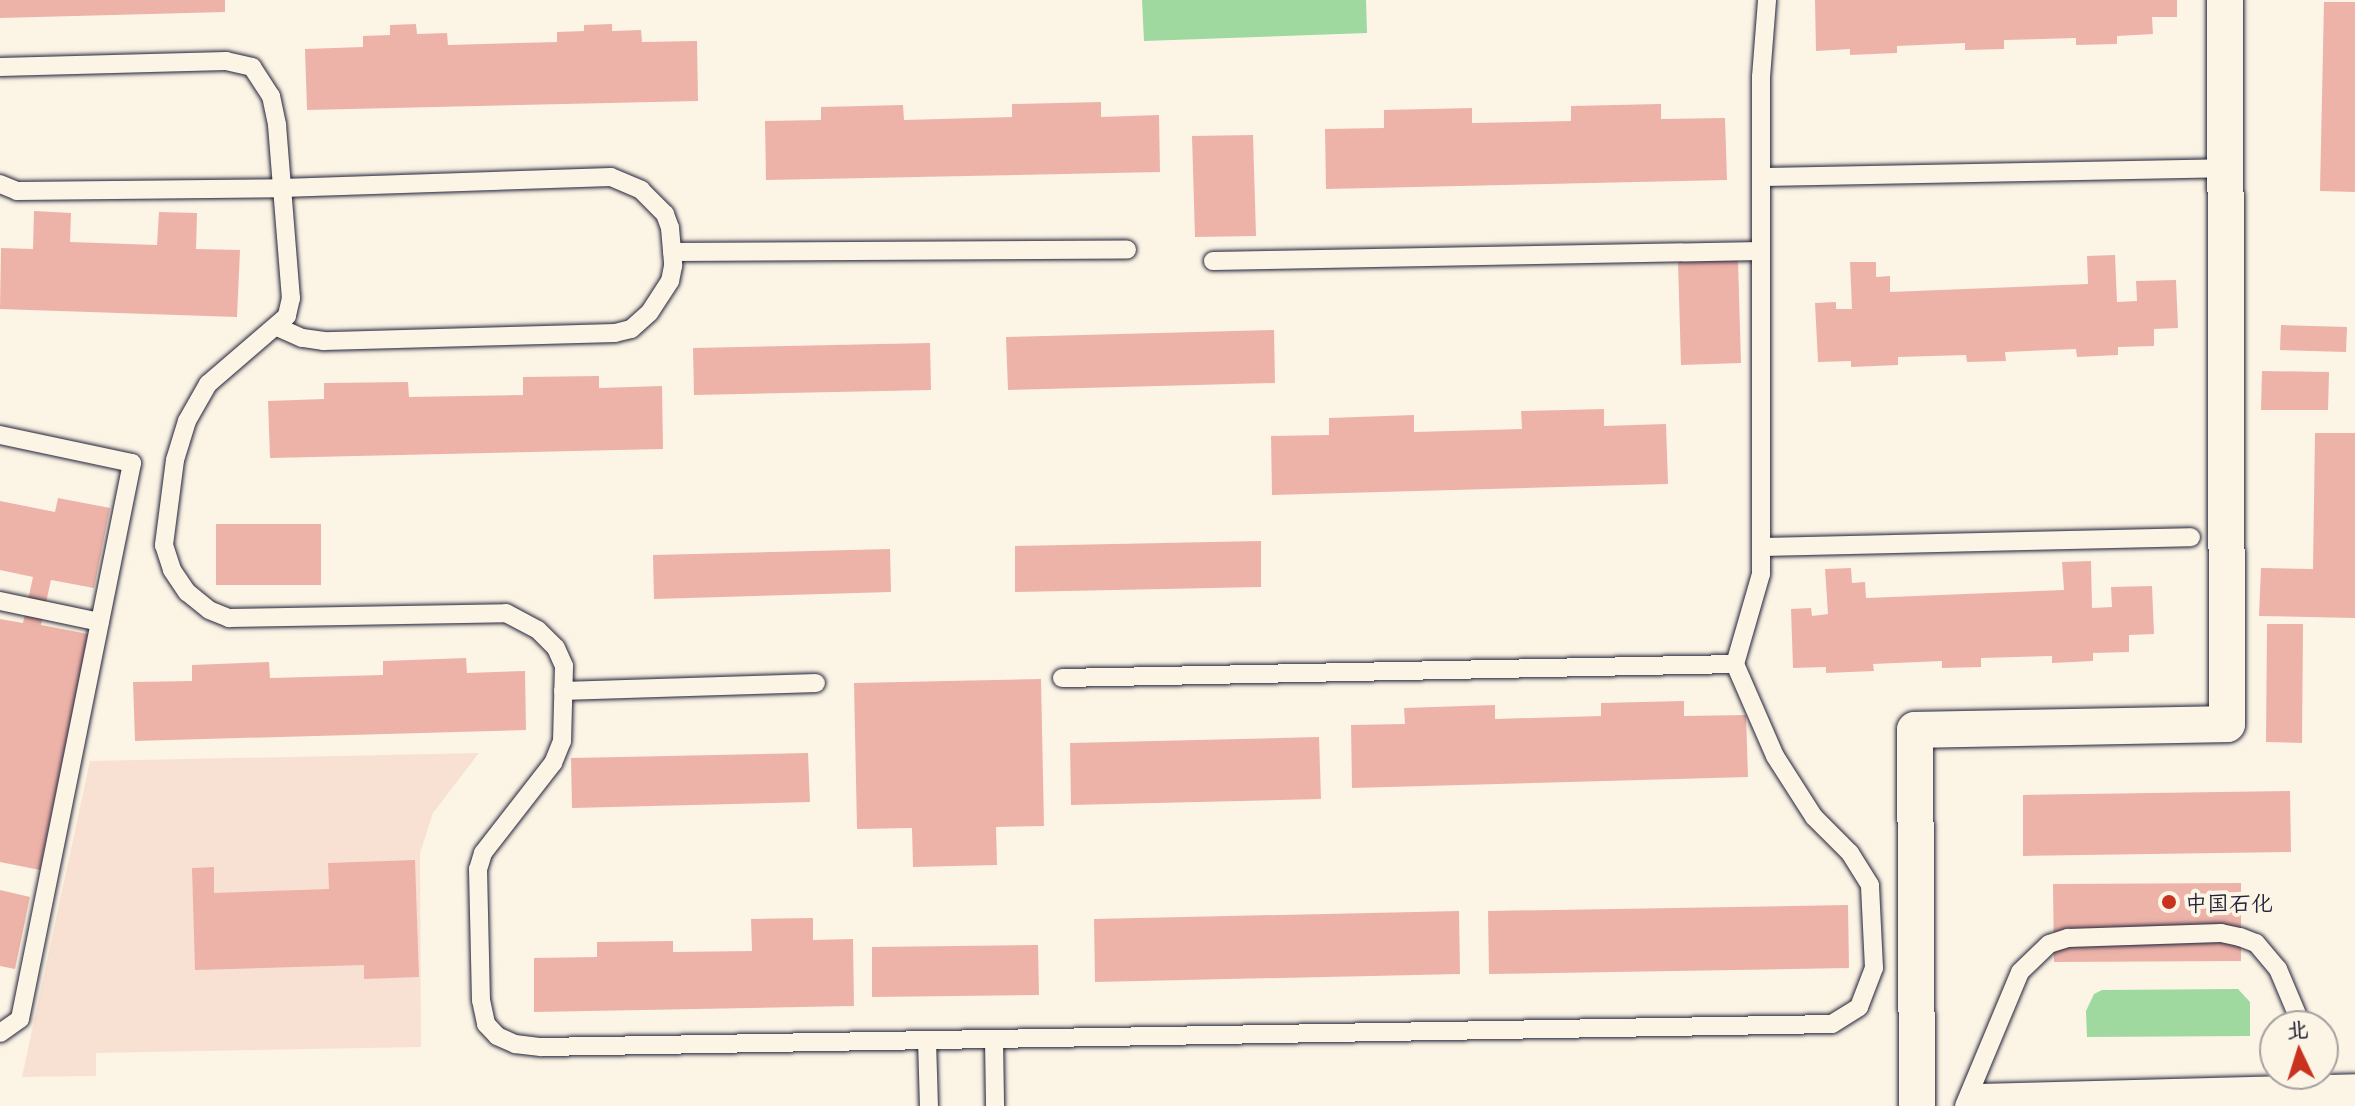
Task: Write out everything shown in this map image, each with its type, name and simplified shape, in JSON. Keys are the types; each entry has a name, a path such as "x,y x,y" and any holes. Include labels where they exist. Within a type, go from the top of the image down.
{"main road":[{"path":"1982,1106 2313,1090"}],"street":[{"path":"1917,1106 1915,730 2227,724 2225,0"}],"lane":[{"path":"0,67 226,61 252,67 271,96 291,298 287,316 208,384 187,421 175,460 164,545 172,570 187,592 209,610 229,618 506,613 538,630 556,648 564,666 562,741 553,763 483,853 478,869 481,1000 486,1024 497,1036 515,1044 541,1047 1832,1024 1859,1007 1874,968 1870,885 1850,853 1814,817 1775,756 1735,664 1761,574 1761,77 1767,0"},
{"path":"1761,177 2227,168"},
{"path":"0,184 17,191 282,188 611,177 641,190 654,201 670,228 670,281 661,299 631,329 615,333 324,341 302,338 277,327"},
{"path":"672,252 1127,250"},
{"path":"1213,261 1761,251"},
{"path":"0,435 132,463 20,1019 0,1033"},
{"path":"1761,547 2191,537"},
{"path":"0,601 100,622"},
{"path":"1062,678 1735,664"},
{"path":"563,691 816,683"},
{"path":"1964,1106 2020,972 2049,944 2068,938 2221,933 2240,937 2256,943 2278,969 2295,1010"},
{"path":"994,1039 995,1106"},
{"path":"927,1040 929,1106"}],"shaded area":[{"path":"479,753 433,813 420,853 421,1047 96,1053 96,1076 22,1077 90,761"}],"green space":[{"path":"1142,0 1366,0 1367,33 1144,41"},
{"path":"2238,989 2250,1002 2250,1036 2087,1037 2086,1011 2094,994 2102,990"}],"building":[{"path":"0,0 225,0 225,12 0,18"},
{"path":"1815,0 2177,0 2177,17 2152,17 2153,34 2117,36 2117,44 2076,45 2076,38 2004,40 2004,49 1965,50 1965,43 1897,46 1897,53 1850,55 1850,49 1816,51"},
{"path":"2324,2 2355,2 2355,192 2320,191"},
{"path":"416,24 417,34 447,33 448,45 557,42 557,32 584,31 584,25 612,24 612,31 641,30 642,42 697,41 698,101 307,110 305,49 363,47 363,36 390,35 390,25"},
{"path":"1101,102 1101,117 1159,115 1160,172 766,180 765,121 821,120 821,107 903,105 904,120 1012,117 1012,104"},
{"path":"1661,104 1661,119 1725,118 1727,180 1326,189 1325,129 1384,128 1384,110 1472,108 1472,123 1571,121 1571,106"},
{"path":"1253,135 1256,236 1195,237 1192,136"},
{"path":"34,211 71,213 70,242 157,245 159,212 197,213 196,249 240,250 237,317 0,309 1,248 33,249"},
{"path":"2115,255 2117,302 2137,301 2136,281 2176,280 2178,328 2154,329 2154,346 2118,347 2118,355 2077,357 2076,349 2005,352 2006,361 1967,362 1966,355 1898,357 1898,365 1851,367 1851,361 1818,362 1815,303 1836,302 1836,309 1852,309 1850,262 1876,262 1876,277 1890,276 1890,292 2088,284 2087,256"},
{"path":"1738,260 1741,363 1681,365 1678,262"},
{"path":"2281,325 2347,327 2346,352 2280,350"},
{"path":"1274,330 1275,383 1008,390 1006,337"},
{"path":"930,343 931,390 694,395 693,348"},
{"path":"2262,371 2329,372 2328,410 2261,410"},
{"path":"599,376 599,388 662,386 663,449 270,458 268,401 324,399 324,383 408,382 409,397 523,395 523,377"},
{"path":"1604,409 1604,426 1666,424 1668,484 1272,495 1271,436 1329,435 1329,418 1414,415 1414,432 1522,429 1521,411"},
{"path":"2315,433 2355,433 2355,618 2259,616 2261,568 2313,569"},
{"path":"58,498 110,508 94,588 51,580 41,625 88,634 40,870 0,862 0,619 23,623 33,577 0,570 0,501 55,512"},
{"path":"216,524 321,524 321,585 216,585"},
{"path":"1261,541 1261,587 1015,592 1015,546"},
{"path":"890,549 891,592 654,599 653,555"},
{"path":"2091,561 2092,608 2112,607 2111,587 2152,586 2154,634 2129,635 2129,652 2093,653 2093,661 2052,663 2052,656 1981,658 1981,667 1942,668 1942,661 1873,664 1874,671 1826,673 1826,667 1793,668 1791,609 1811,608 1812,616 1828,614 1825,569 1851,568 1852,583 1865,582 1866,598 2064,590 2062,562"},
{"path":"2267,624 2303,624 2302,743 2266,742"},
{"path":"466,658 467,673 525,671 526,730 135,741 133,682 192,681 192,665 269,662 270,678 383,675 383,661"},
{"path":"1041,679 1044,826 996,827 997,865 913,867 912,828 857,829 854,683"},
{"path":"1684,701 1684,716 1746,715 1748,777 1352,788 1351,725 1405,724 1404,708 1495,705 1495,719 1601,716 1601,703"},
{"path":"1319,737 1321,799 1071,805 1070,743"},
{"path":"808,753 810,802 572,808 571,758"},
{"path":"2290,791 2291,852 2023,856 2023,795"},
{"path":"415,860 419,977 364,979 364,965 195,970 192,868 214,867 214,893 329,889 328,863"},
{"path":"2241,883 2241,961 2054,962 2053,884"},
{"path":"0,890 30,897 15,969 0,966"},
{"path":"1848,905 1849,968 1489,974 1488,911"},
{"path":"1459,911 1460,974 1095,982 1094,919"},
{"path":"813,918 813,940 853,939 854,1006 534,1012 534,958 597,957 597,942 673,941 673,952 752,951 751,919"},
{"path":"1038,945 1039,995 872,997 872,947"}],"place":[{"name":"中国石化","path":"2169,902"}]}
